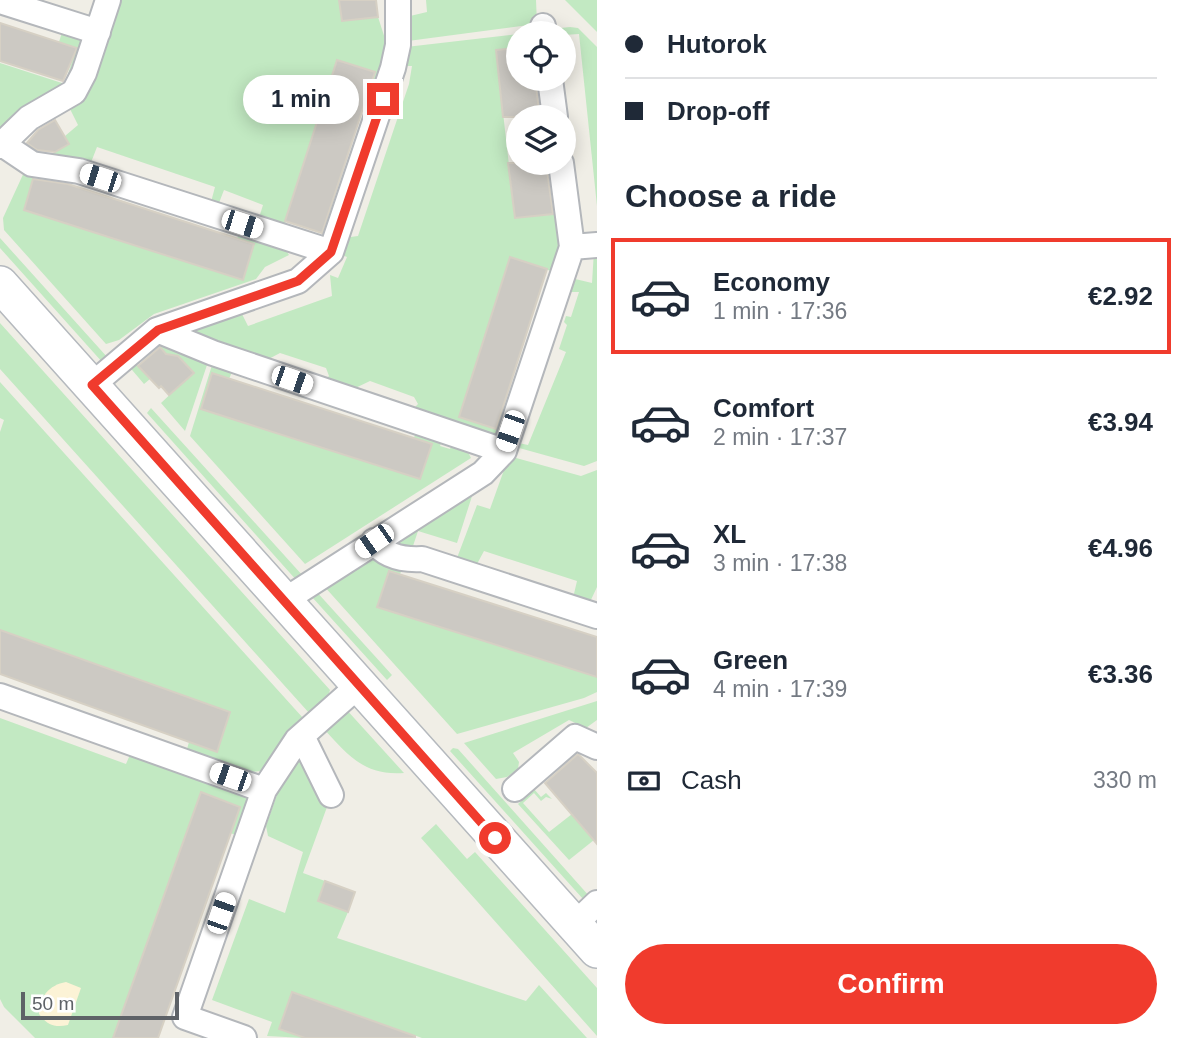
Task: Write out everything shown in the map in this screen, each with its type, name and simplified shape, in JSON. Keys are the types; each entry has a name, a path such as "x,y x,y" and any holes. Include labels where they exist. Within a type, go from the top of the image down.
{"main road":[{"path":"0,284 285,600 358,686 589,926"}],"street":[{"path":"108,0 74,92 29,118 1,145 32,164 79,171 331,252"},
{"path":"92,385 158,330 298,281 331,252 393,68 398,45 398,0"},
{"path":"0,1 98,32"},
{"path":"285,600 483,473 504,451 572,247 563,175"},
{"path":"572,247 597,245"},
{"path":"158,330 226,358 504,451"},
{"path":"374,541 381,551 407,560 432,562 597,616"},
{"path":"244,1038 181,1027 264,790 302,736 358,686"},
{"path":"0,696 264,790"},
{"path":"302,736 331,795"},
{"path":"516,789 575,737 597,747"}],"green space":[{"path":"115,0 339,0 342,21 378,17 388,48 376,91 369,89 284,228 258,221 263,205 224,190 217,208 211,202 215,187 97,147 90,165 43,159 69,144 65,136 78,125 68,105"},
{"path":"426,0 536,0 537,21 506,21 506,28 408,41 410,16 427,12"},
{"path":"565,0 597,0 597,32"},
{"path":"64,26 75,31 85,43 75,80 0,131 0,63 65,84 76,48 59,42"},
{"path":"576,28 597,47 597,206 579,34 576,34"},
{"path":"506,35 506,50 496,51 506,139 506,175 510,175 515,218 560,214 561,239 554,272 510,257 459,417 496,429 502,412 510,415 498,439 413,409 418,404 414,397 370,381 347,392 324,381 329,376 326,368 280,353 263,362 190,337 186,328 241,312 248,326 332,296 330,275 338,278 347,257 337,253 343,238 358,236 409,84 412,66 402,66 406,47"},
{"path":"26,168 35,174 24,210 242,280 254,245 237,239 239,233 286,250 289,255 265,267 256,279 154,314 119,340 106,344 4,230 3,218"},
{"path":"0,238 108,358 103,363 0,248"},
{"path":"594,251 597,251 597,461 584,466 512,446 514,442 528,445 566,352 559,349 567,325 564,322 566,316 571,317 579,292 564,292 571,278 592,283"},
{"path":"0,323 330,690 327,699 310,714 0,369"},
{"path":"155,340 208,362 185,431 161,403 193,373 178,356 166,354 157,345 136,364 150,379 144,384 127,364"},
{"path":"212,365 232,372 229,379 212,374 201,409 420,479 432,444 414,438 416,431 442,441 440,446 450,449 452,444 467,450 471,458 305,564 190,436"},
{"path":"0,382 303,718 261,771 252,772 187,749 189,742 229,712 0,630 0,432 4,420 0,418"},
{"path":"151,408 303,576 298,582 147,413"},
{"path":"509,456 581,476 597,470 597,587 589,604 573,598 577,581 484,551 477,564 457,558 477,505 490,509"},
{"path":"473,493 457,543 418,531 411,552 396,548 395,538"},
{"path":"366,556 404,565 400,574 389,571 377,607 597,676 597,692 457,734 323,585"},
{"path":"315,590 392,675 387,680 312,597"},
{"path":"597,701 597,720 586,728 569,720 513,753 519,762 518,769 507,777 496,779 464,743"},
{"path":"345,708 404,773 378,771 358,762 323,728"},
{"path":"0,718 126,764 132,750 250,796 236,835 230,833 240,807 201,792 113,1038 35,1038 4,1007 0,999"},
{"path":"453,748 458,749 590,897 583,899 450,751"},
{"path":"295,753 306,759 327,807 303,873 325,881 318,901 348,912 337,938 526,1001 539,985 587,1038 422,1038 292,992 279,1028 305,1038 267,1036 272,1022 212,1000 249,899 285,913 303,852 268,836 266,826 287,766"},
{"path":"534,789 541,797 546,793 552,799 546,797 541,801 534,793 523,803 549,832 572,814 594,840 569,860 518,804"},
{"path":"436,824 467,859 475,852 597,988 597,1036 421,838"}],"sand":[{"path":"66,982 81,988 68,1025 52,1025 39,1014 41,1002 50,989"}],"building":[{"path":"339,0 376,0 378,17 342,21"},
{"path":"0,23 77,48 63,81 0,61"},
{"path":"506,49 506,91 537,91 538,105 506,105 506,117 503,117 496,50"},
{"path":"337,60 375,72 322,233 285,221"},
{"path":"55,120 69,144 55,152 37,150 27,143 38,130"},
{"path":"510,175 548,175 553,214 515,218"},
{"path":"33,179 68,184 254,244 243,280 24,210"},
{"path":"510,257 547,269 496,429 459,417"},
{"path":"160,347 166,354 178,356 194,373 169,395 138,366"},
{"path":"212,373 432,444 420,479 201,409"},
{"path":"389,571 597,637 597,677 377,607"},
{"path":"0,630 230,712 217,752 0,674"},
{"path":"578,754 597,773 597,844 545,783"},
{"path":"201,792 240,807 158,1038 113,1038"},
{"path":"325,881 355,892 348,912 318,901"},
{"path":"292,992 415,1038 305,1038 279,1029"}],"route":[{"path":"383,99 331,252 298,281 148,335 92,385 495,838"}]}
